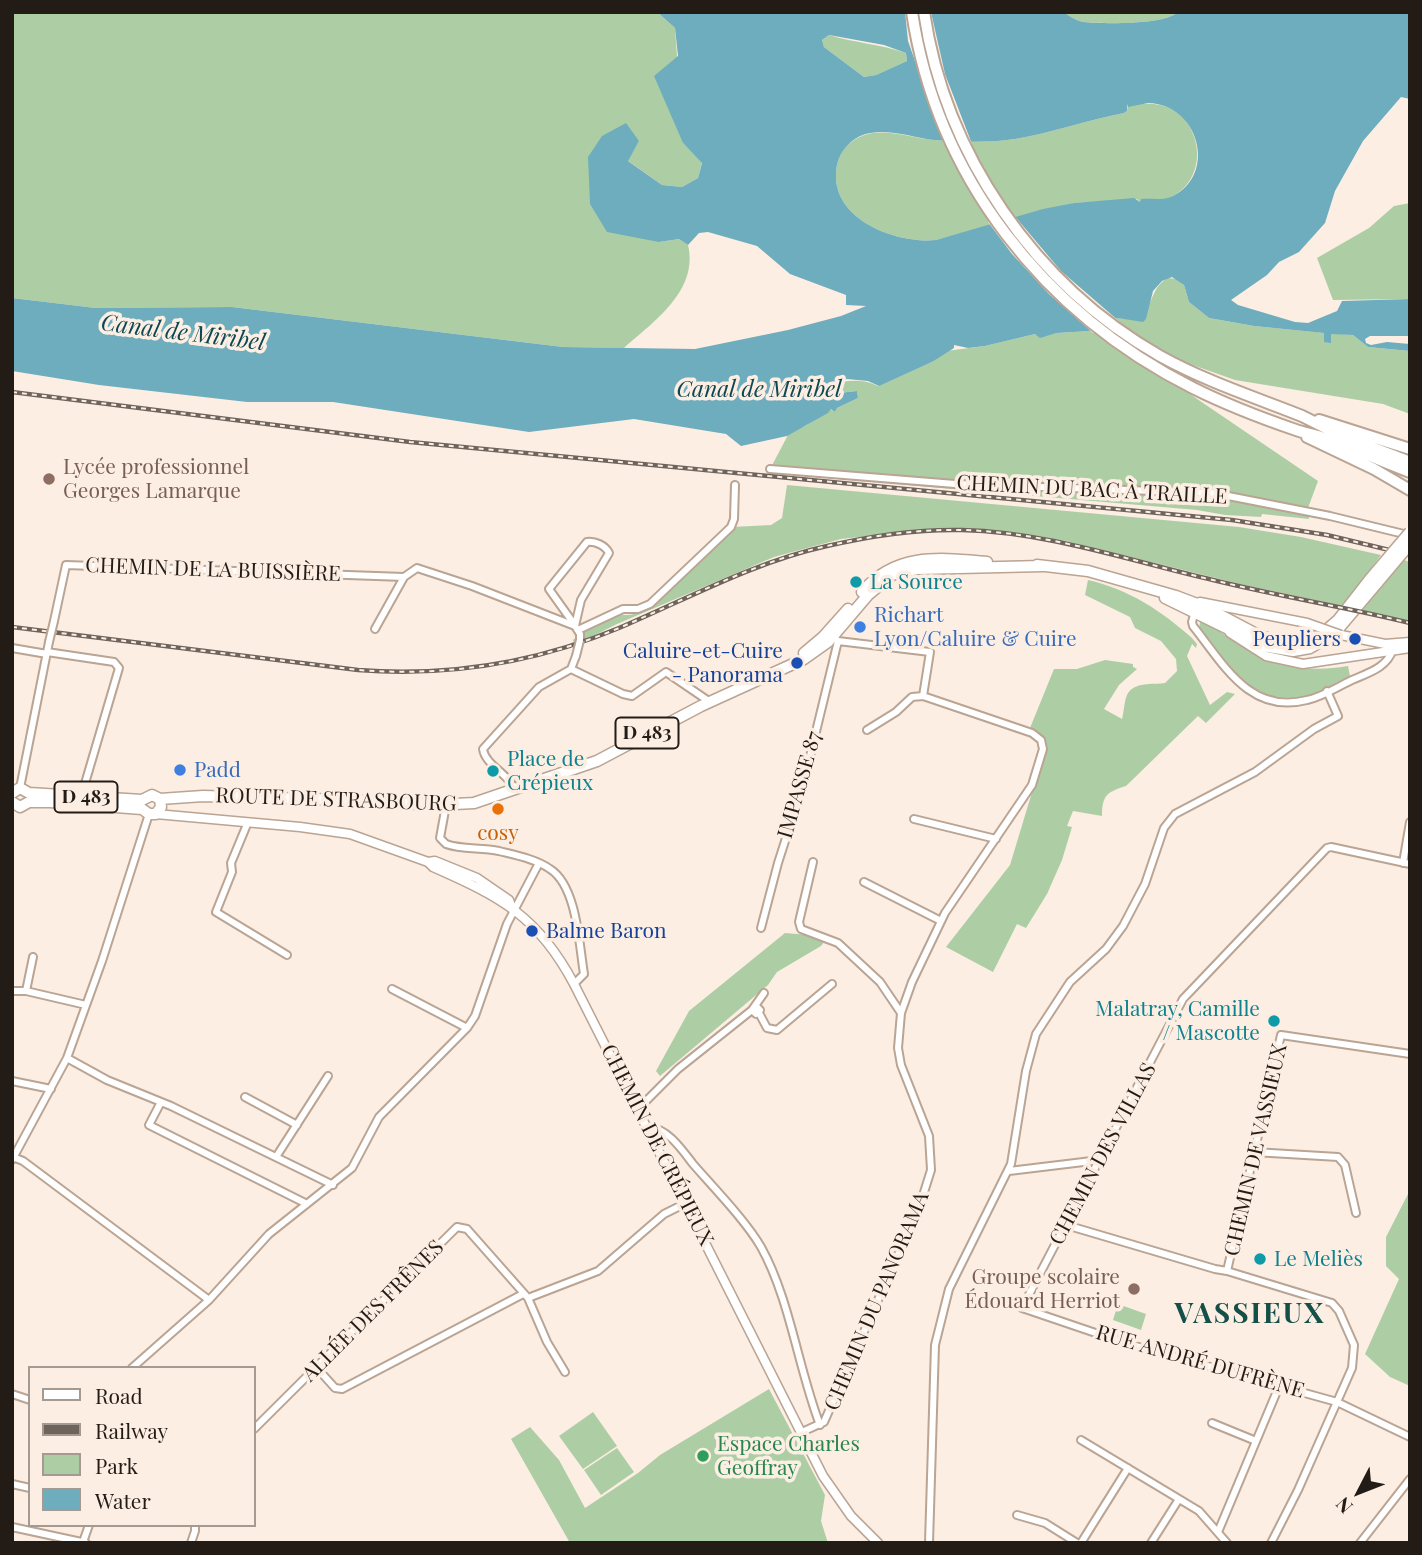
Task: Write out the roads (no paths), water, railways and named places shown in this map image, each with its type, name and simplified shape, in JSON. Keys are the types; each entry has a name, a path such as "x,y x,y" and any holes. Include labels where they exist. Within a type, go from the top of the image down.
{"highway":[{"path":"912,12 920,55 941,122 970,181 1005,235 1046,282 1098,329 1177,380 1215,398 1410,472"},
{"path":"924,12 936,67 952,115 980,173 1014,227 1054,274 1094,310 1133,339 1182,367 1410,462"},
{"path":"1306,418 1329,422 1410,449"},
{"path":"1299,431 1317,443 1374,469 1410,490"}],"main road":[{"path":"1176,596 1205,607 1216,618 1270,648 1301,650 1321,643 1334,634 1410,534"},
{"path":"1374,580 1410,544"},
{"name":"ROUTE DE STRASBOURG","path":"152,807 203,796 446,805 474,803 597,761 645,734 812,655 833,636 874,589 899,572 917,569 1042,566 1088,571 1176,596"},
{"name":"ROUTE DE STRASBOURG","path":"1142,588 1194,612 1216,618"},
{"path":"14,806 25,806 19,793"},
{"name":"D 483","path":"19,793 81,797 152,807"},
{"name":"D 483","path":"19,793 152,807"}],"street":[{"name":"CHEMIN DU BAC À TRAILLE","path":"770,469 956,484 1213,492 1410,534"},
{"path":"576,628 623,609 638,609 650,604 731,527 734,519 735,485"},
{"path":"515,790 512,781 484,756 483,749 539,687 571,669 580,640 576,628 549,589 587,542 592,541 606,547 609,553 580,600 576,628"},
{"name":"CHEMIN DE LA BUISSIÈRE","path":"19,793 66,565 404,577 417,568 576,628"},
{"path":"376,629 404,577"},
{"name":"ROUTE DE STRASBOURG","path":"1176,596 1307,623 1340,635 1393,647 1410,648"},
{"path":"1194,612 1193,626 1229,673 1252,694 1273,701 1308,700 1376,670 1386,661 1393,647"},
{"name":"ROUTE DE STRASBOURG","path":"1216,618 1258,652 1292,663 1322,663 1410,642"},
{"path":"833,636 930,652 923,696 912,697 896,712 867,730"},
{"name":"IMPASSE 87","path":"761,929 778,863 803,785 833,636"},
{"path":"12,648 114,662 119,668 81,797"},
{"path":"571,669 632,696 666,672 711,703"},
{"path":"929,1543 935,1341 949,1289 1009,1171 1034,1038 1070,982 1106,948 1123,926 1145,884 1167,822 1175,814 1255,772 1314,729 1338,716 1327,691"},
{"name":"CHEMIN DU PANORAMA","path":"820,1425 824,1422 850,1364 930,1177 929,1136 922,1114 906,1082 899,1056 898,1030 901,1013 912,982 941,920 1032,785 1043,749 1041,740 1032,733 923,696"},
{"path":"446,805 440,838 446,844 459,848 497,851 539,863 561,879 570,899 584,974 575,984"},
{"path":"152,807 67,1058 13,1158 23,1161 209,1300"},
{"name":"CHEMIN DE CRÉPIEUX","path":"152,807 173,815 350,834 428,862 433,867 481,888 513,908 549,943 575,984 836,1496 851,1516 878,1543"},
{"path":"914,819 996,839"},
{"path":"248,822 231,863 232,872 216,912 287,955"},
{"path":"1406,863 1410,822"},
{"name":"CHEMIN DES VILLAS","path":"1022,1308 1186,996 1327,848 1406,863"},
{"path":"813,862 799,922 801,929 838,943 880,982 901,1013"},
{"path":"134,1366 209,1300 266,1237 333,1185 356,1162 379,1117 467,1028 474,1017 513,908 539,863"},
{"path":"864,883 941,920"},
{"path":"26,991 33,957"},
{"path":"756,1009 766,1028 777,1030 832,984"},
{"path":"392,989 467,1028"},
{"path":"12,991 26,991 86,1005"},
{"path":"639,1108 678,1069 756,1009 764,993"},
{"name":"CHEMIN DE VASSIEUX","path":"1271,1543 1298,1490 1352,1368 1354,1345 1337,1307 1332,1303 1227,1271 1281,1035 1410,1054"},
{"path":"67,1058 107,1080 162,1102 333,1185"},
{"path":"276,1157 328,1076"},
{"path":"12,1081 51,1089"},
{"path":"245,1097 297,1125"},
{"path":"162,1102 149,1125 307,1204"},
{"path":"649,1128 660,1130 678,1147 760,1245 776,1279 803,1376 820,1425 802,1432"},
{"path":"1254,1152 1338,1157 1345,1165 1356,1213"},
{"path":"1009,1171 1100,1160"},
{"path":"316,1367 335,1388 342,1390 526,1296 598,1271 664,1214 686,1203"},
{"path":"1066,1224 1227,1271"},
{"name":"ALLÉE DES FRÊNES","path":"256,1427 457,1227 467,1229 526,1296"},
{"path":"526,1296 547,1342 565,1372"},
{"name":"RUE ANDRÉ DUFRÈNE","path":"1022,1308 1128,1344 1280,1384 1337,1402 1410,1437"},
{"path":"1218,1532 1280,1384"},
{"path":"1212,1423 1256,1441"},
{"path":"1081,1440 1199,1511 1227,1543"},
{"path":"1017,1515 1045,1523 1079,1543 1128,1468"},
{"path":"1360,1543 1410,1479"},
{"path":"1151,1543 1179,1499"},
{"path":"12,1527 85,1542"}],"water":[{"name":"Canal de Miribel","path":"657,12 1064,12 1081,21 1119,23 1160,19 1178,12 1410,12 1410,99 1401,97 1363,141 1335,191 1325,223 1299,252 1279,262 1267,275 1231,300 1238,305 1295,322 1308,323 1337,311 1342,301 1410,299 1410,336 1370,336 1365,339 1366,343 1371,345 1387,342 1410,344 1410,351 1368,347 1353,335 1331,334 1331,343 1324,342 1324,333 1254,326 1209,318 1189,302 1184,285 1172,277 1162,281 1153,291 1143,322 1118,318 1089,331 1057,333 1040,338 1035,334 968,348 954,345 954,348 932,362 879,386 868,381 847,379 828,383 828,387 835,387 839,393 857,391 858,398 837,408 835,412 831,409 787,436 741,446 726,434 634,419 529,432 333,402 247,402 99,385 12,371 12,298 96,308 232,307 563,347 695,349 788,330 841,316 866,306 846,305 846,295 790,274 757,246 708,232 699,233 688,245 679,239 659,242 607,232 590,204 588,157 602,136 626,123 639,141 628,161 662,185 682,187 698,178 702,163 683,143 654,76 678,56 675,28","holes":["829,35 884,45 906,53 907,61 876,75 864,77 824,47 822,40","1148,103 1165,106 1179,115 1190,127 1196,141 1198,157 1195,172 1187,185 1169,198 1141,199 1140,202 1134,198 1074,203 1043,209 936,240 921,240 904,238 871,226 845,205 838,190 836,170 841,155 848,145 867,134 889,132 954,141 1015,139 1124,113 1127,111 1127,104 1128,107"]}],"railway":[{"path":"12,392 410,442 1232,520 1327,535 1410,555"},
{"path":"12,627 358,670 392,672 458,669 523,659 587,640 747,571 800,553 877,536 945,530 994,532 1057,542 1237,586 1410,623"}],"place":[{"name":"Lycée professionnel Georges Lamarque","path":"49,479"},
{"name":"La Source","path":"856,582"},
{"name":"Richart Lyon/Caluire & Cuire","path":"860,627"},
{"name":"Peupliers","path":"1355,639"},
{"name":"Caluire-et-Cuire - Panorama","path":"797,663"},
{"name":"Padd","path":"180,770"},
{"name":"Place de Crépieux","path":"493,771"},
{"name":"cosy","path":"498,809"},
{"name":"Balme Baron","path":"532,931"},
{"name":"Malatray, Camille / Mascotte","path":"1274,1021"},
{"name":"Le Meliès","path":"1260,1259"},
{"name":"Groupe scolaire Édouard Herriot","path":"1134,1289"},
{"name":"Espace Charles Geoffray","path":"703,1456"}],"district":[{"name":"VASSIEUX","path":"1250,1314"}]}
